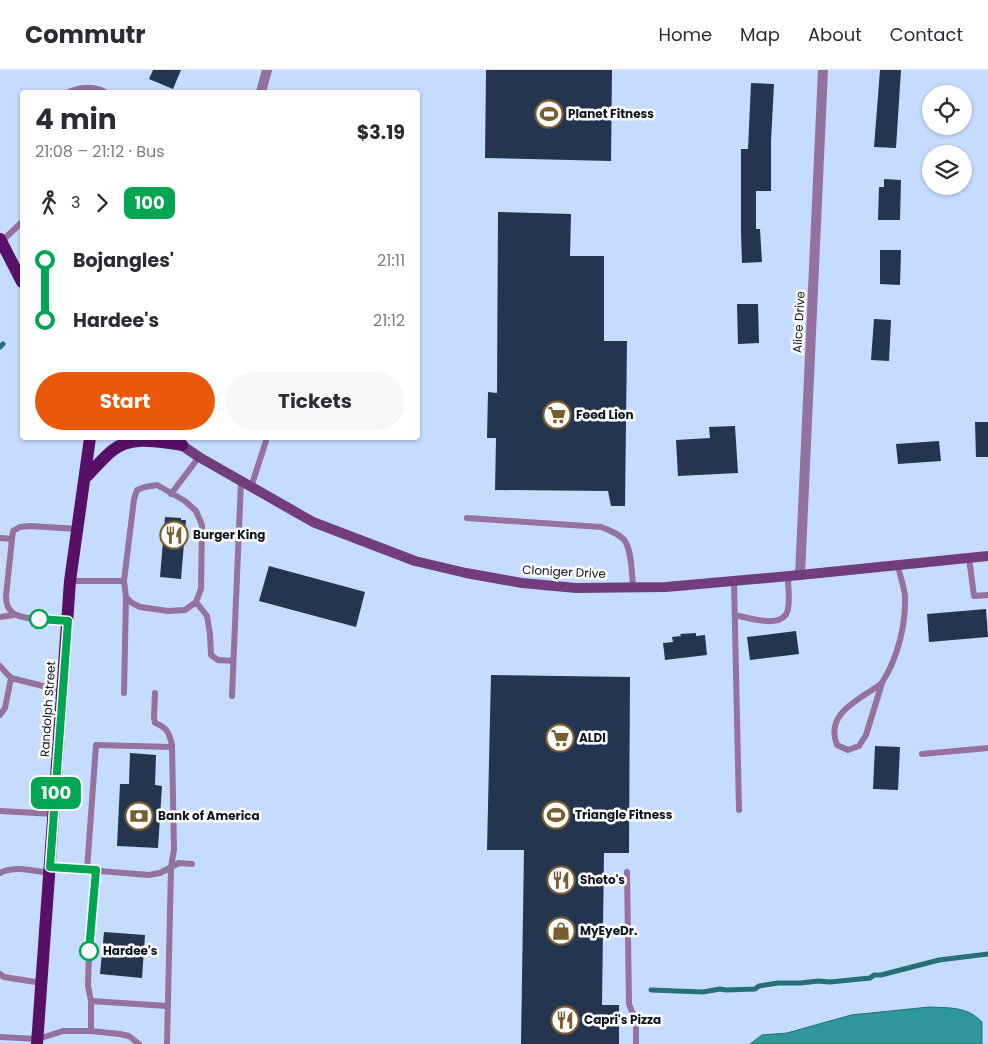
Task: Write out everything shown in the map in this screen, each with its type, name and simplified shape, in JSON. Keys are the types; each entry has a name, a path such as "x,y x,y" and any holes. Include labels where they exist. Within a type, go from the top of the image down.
{"main road":[{"path":"1,240 20,278"},
{"name":"Randolph Street","path":"40,1042 42,983 70,581 90,440"},
{"name":"Cloniger Drive","path":"173,440 199,457 313,522 415,561 522,583 576,588 666,587 800,576 988,556"},
{"path":"85,478 113,450 125,443 158,441 182,445"}],"street":[{"path":"262,90 267,70"},
{"name":"Alice Drive","path":"800,576 824,70"}],"lane":[{"path":"73,90 86,88 100,90"},
{"path":"1,240 20,224"},
{"path":"252,487 266,440"},
{"path":"171,494 199,457"},
{"path":"232,696 241,481"},
{"path":"124,692 126,598 124,581 134,499 138,490 158,485 185,501 196,511 202,525 201,589 196,602 185,610 140,607 126,598"},
{"path":"467,518 601,527 614,532 625,541 631,558 633,588"},
{"path":"14,615 6,604 13,531 20,526 78,529"},
{"path":"0,538 12,539"},
{"path":"969,558 974,596 988,595"},
{"path":"882,683 843,711 835,724 834,736 838,745 848,750 860,746 866,735 882,683 893,662 900,640 905,595 898,566"},
{"path":"735,615 767,621 784,618 788,607 788,576"},
{"path":"70,581 124,581"},
{"path":"734,581 740,810"},
{"path":"196,602 206,616 210,634 211,655 218,660 233,661"},
{"path":"0,617 14,615 68,621"},
{"path":"0,666 11,678 63,691"},
{"path":"0,715 5,708 11,678"},
{"path":"155,693 155,723 169,731 172,748 174,850 171,867 167,1044"},
{"path":"87,870 96,745 172,748"},
{"path":"922,754 988,748"},
{"path":"0,811 54,814"},
{"path":"0,873 5,870 14,869 96,870 148,875 160,873 179,864 192,864"},
{"path":"91,1031 91,1001 88,986 89,951 96,870"},
{"path":"626,872 629,1004 636,1022 636,1044"},
{"path":"0,974 42,983"},
{"path":"91,1001 167,1006"},
{"path":"0,1037 40,1042 63,1031 91,1031 129,1036 138,1044"}],"shaded area":[{"path":"929,1007 964,1010 976,1017 982,1022 982,1044 750,1044 762,1035 787,1033 851,1015"}],"building":[{"path":"153,70 181,70 173,89 149,79"},
{"name":"Planet Fitness","path":"486,70 612,70 611,161 485,158"},
{"path":"880,70 901,70 896,148 874,147"},
{"path":"751,83 774,84 771,191 756,191 756,229 760,229 762,262 742,263 741,149 748,149"},
{"path":"884,179 901,180 900,220 878,220 879,187 884,187"},
{"name":"Food Lion","path":"498,212 571,214 570,256 604,256 604,341 627,341 625,506 611,506 608,491 495,490 496,438 487,438 488,392 497,393"},
{"path":"880,250 901,250 900,285 880,284"},
{"path":"737,304 758,304 759,343 738,344"},
{"path":"874,319 891,320 889,361 871,360"},
{"path":"975,422 988,422 988,457 976,457"},
{"path":"735,426 738,473 678,476 676,440 710,438 709,427"},
{"path":"939,441 941,461 898,464 896,444"},
{"name":"Burger King","path":"165,517 186,520 181,579 160,577"},
{"path":"269,566 365,592 356,627 259,601"},
{"path":"986,609 988,637 929,642 927,614"},
{"path":"796,631 799,654 750,660 747,637"},
{"path":"696,633 696,636 705,635 707,655 665,660 663,643 673,642 672,637 681,636 680,634"},
{"path":"491,675 630,677 629,853 604,853 602,1005 619,1005 619,1044 521,1044 524,850 487,850"},
{"path":"875,746 900,747 898,790 873,789"},
{"name":"Bank of America","path":"130,753 156,755 155,785 162,786 158,848 117,846 120,784 129,784"},
{"name":"Hardee's","path":"104,932 145,935 142,978 100,974"}],"waterway":[{"path":"0,347 3,344"},
{"path":"651,990 703,992 720,989 755,989 759,986 778,983 830,982 870,978 874,975 881,975 939,960 988,954"}],"bus line":[{"name":"100","path":"39,619 68,621 50,867 96,870 89,951"}],"place":[{"name":"Planet Fitness","path":"549,114"},
{"name":"Food Lion","path":"557,415"},
{"name":"Burger King","path":"174,535"},
{"name":"ALDI","path":"560,738"},
{"name":"Triangle Fitness","path":"556,815"},
{"name":"Bank of America","path":"139,816"},
{"name":"Shoto's","path":"561,880"},
{"name":"MyEyeDr.","path":"561,931"},
{"name":"Hardee's","path":"89,951"},
{"name":"Capri's Pizza","path":"565,1020"}]}
